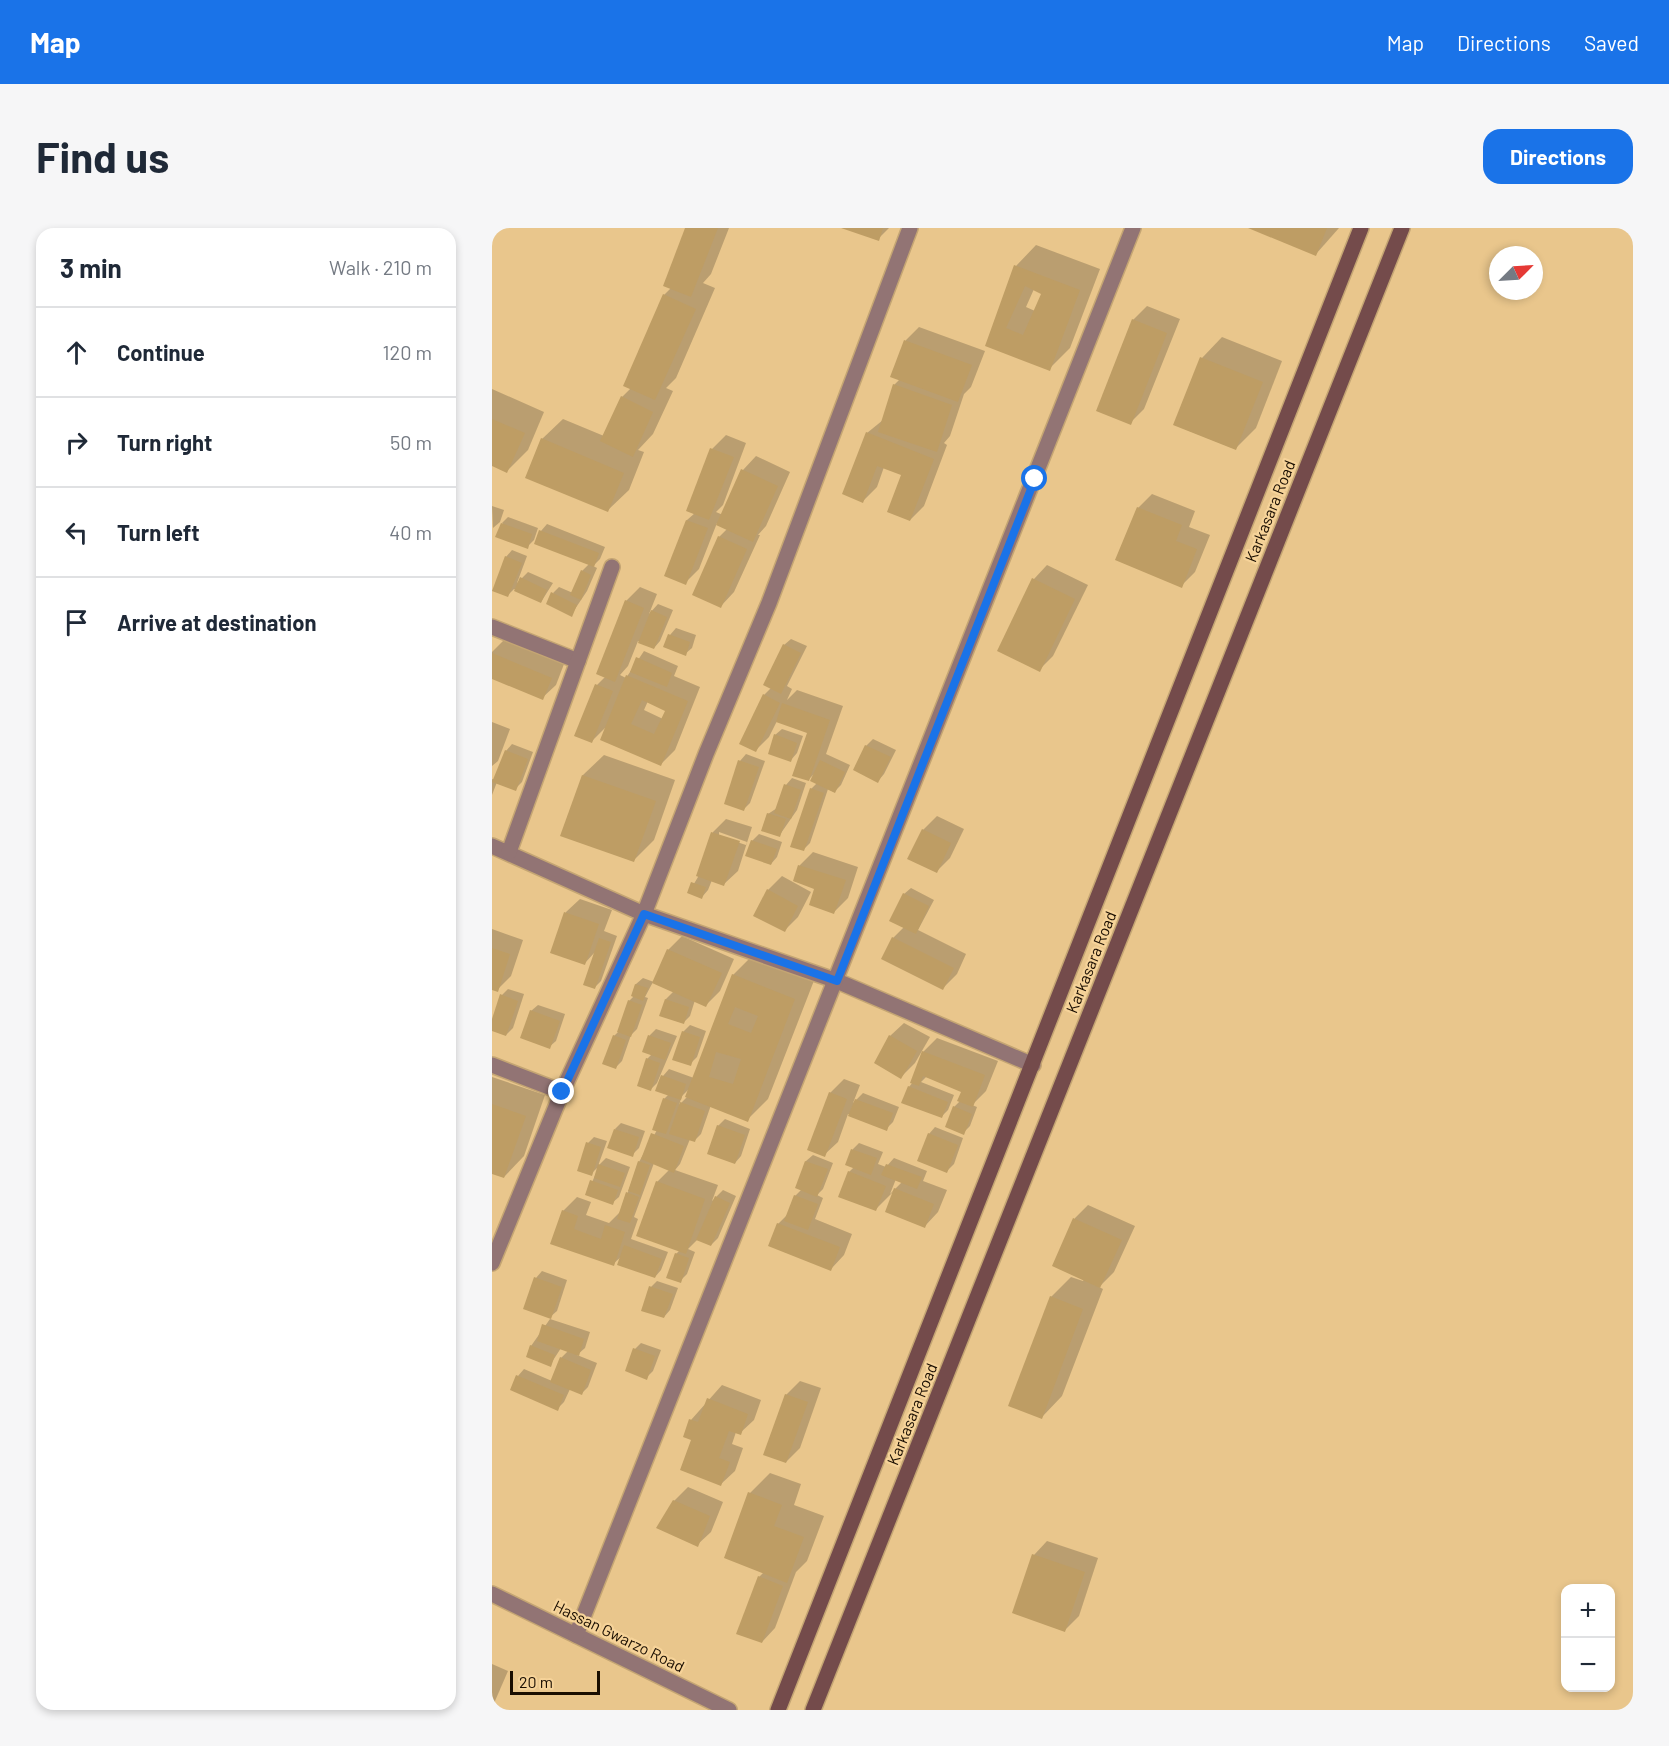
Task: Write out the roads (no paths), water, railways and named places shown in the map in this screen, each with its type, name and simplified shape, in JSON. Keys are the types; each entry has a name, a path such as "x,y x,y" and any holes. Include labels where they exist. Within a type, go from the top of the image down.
{"main road":[{"name":"Karkasara Road","path":"778,1710 1361,228"},
{"name":"Karkasara Road","path":"813,1710 1402,228"}],"street":[{"path":"492,1263 562,1092 644,914 706,754 769,603 910,228"},
{"path":"576,1635 837,981 1133,228"},
{"path":"509,852 612,567"},
{"path":"492,627 578,661"},
{"path":"492,846 644,914 837,981 1033,1065"},
{"path":"492,1065 562,1092"},
{"name":"Hassan Gwarzo Road","path":"492,1594 729,1710"}]}
